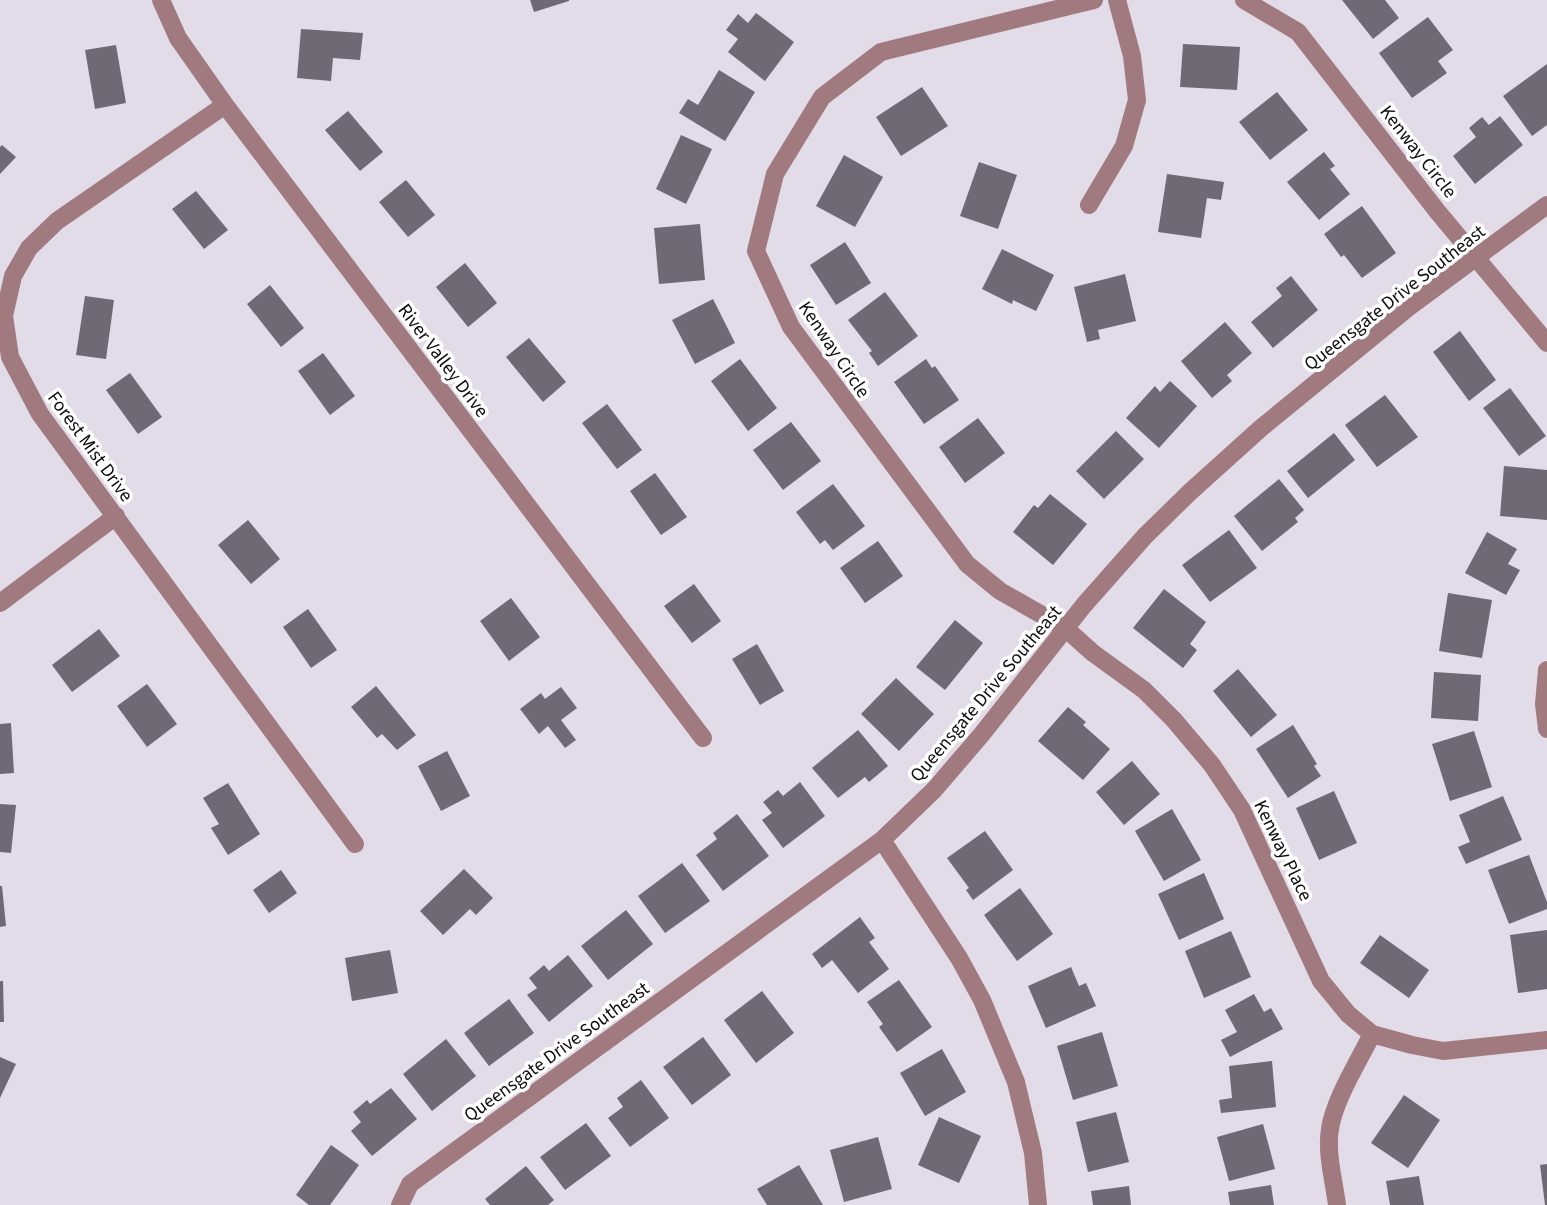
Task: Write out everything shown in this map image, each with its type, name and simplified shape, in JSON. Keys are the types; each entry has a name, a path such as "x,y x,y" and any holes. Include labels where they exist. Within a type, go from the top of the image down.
{"street":[{"name":"River Valley Drive","path":"161,0 178,38 225,105 703,738"},
{"name":"Kenway Circle","path":"1000,591 959,554 791,327 756,251 775,174 822,97 881,52 1094,0"},
{"path":"1089,205 1124,146 1137,100 1132,56 1118,0"},
{"name":"Kenway Circle","path":"1244,0 1298,32 1437,211 1547,342"},
{"name":"Forest Mist Drive","path":"225,105 57,221 29,248 13,276 4,316 10,356 40,414 355,844"},
{"name":"Queensgate Drive Southeast","path":"400,1205 410,1184 882,840 934,790 1066,628 1145,536 1189,492 1261,428 1409,307 1547,205"},
{"path":"0,603 116,516"},
{"name":"Kenway Place","path":"1000,591 1066,628 1093,653 1144,690 1212,765 1242,810 1321,981 1348,1014 1371,1034 1443,1051 1547,1040"},
{"path":"1547,670 1544,704 1547,729"},
{"path":"882,840 959,958 982,1000 1016,1082 1033,1153 1038,1205"},
{"path":"1337,1205 1329,1130 1338,1100 1371,1034"}],"building":[{"path":"530,0 569,0 569,1 534,12"},
{"path":"1342,0 1385,0 1399,18 1373,39"},
{"path":"756,13 794,42 765,81 728,52 738,39 726,30 738,14 748,23"},
{"path":"1428,17 1453,50 1438,61 1447,73 1412,98 1379,53"},
{"path":"301,29 363,33 360,60 333,58 331,81 297,78"},
{"path":"1183,44 1240,47 1237,90 1180,87"},
{"path":"116,45 126,103 95,109 85,50"},
{"path":"1547,64 1547,125 1532,136 1503,96"},
{"path":"719,70 755,92 725,141 679,113 688,99 698,105"},
{"path":"922,87 948,126 901,156 876,117"},
{"path":"1277,92 1308,130 1270,160 1239,122"},
{"path":"348,111 383,152 360,171 325,130"},
{"path":"1500,116 1523,145 1475,184 1453,156 1476,137 1469,128 1482,117 1489,125"},
{"path":"681,135 712,149 686,204 656,189"},
{"path":"2,145 16,157 0,174 0,147"},
{"path":"1324,152 1335,166 1330,169 1350,194 1319,220 1287,182"},
{"path":"844,155 883,177 855,227 816,206"},
{"path":"979,162 1017,175 998,229 960,216"},
{"path":"1167,174 1224,182 1221,200 1207,198 1201,238 1158,232"},
{"path":"406,180 435,215 408,237 379,202"},
{"path":"196,191 228,230 204,249 172,209"},
{"path":"1362,206 1396,253 1362,278 1344,255 1341,257 1324,234"},
{"path":"700,224 705,280 659,284 654,228"},
{"path":"845,242 871,283 836,305 810,265"},
{"path":"1002,249 1054,275 1036,311 1013,300 1012,304 982,289"},
{"path":"465,263 497,303 468,327 436,287"},
{"path":"1125,274 1136,321 1098,330 1100,339 1087,342 1074,287"},
{"path":"1291,276 1318,310 1273,348 1251,322 1282,296 1276,288"},
{"path":"270,285 304,328 281,347 247,304"},
{"path":"885,292 918,336 878,366 869,353 872,351 848,320"},
{"path":"85,296 114,300 106,359 76,355"},
{"path":"713,299 735,343 695,364 672,320"},
{"path":"1225,322 1252,353 1227,375 1232,381 1212,398 1181,361"},
{"path":"1460,331 1496,380 1469,401 1433,352"},
{"path":"529,338 566,382 543,402 506,357"},
{"path":"323,353 355,396 330,415 298,371"},
{"path":"740,359 777,408 748,431 711,381"},
{"path":"926,359 932,368 935,366 959,400 924,424 894,382"},
{"path":"130,373 162,417 138,434 106,390"},
{"path":"1170,381 1197,406 1159,448 1126,418 1155,386 1160,392"},
{"path":"1510,388 1546,436 1519,456 1483,408"},
{"path":"1385,395 1418,437 1377,467 1345,425"},
{"path":"607,404 642,450 617,469 582,423"},
{"path":"978,418 1005,453 965,483 939,447"},
{"path":"791,422 821,461 783,490 753,450"},
{"path":"1116,431 1144,459 1104,499 1076,471"},
{"path":"1334,433 1355,460 1308,498 1287,471"},
{"path":"1504,466 1547,470 1547,520 1500,516"},
{"path":"655,473 687,517 661,535 630,491"},
{"path":"1279,479 1304,510 1295,518 1298,522 1262,551 1234,516"},
{"path":"833,484 865,526 833,550 825,540 820,544 796,512"},
{"path":"1050,494 1087,524 1053,565 1013,532 1034,505 1038,508"},
{"path":"248,520 280,559 251,584 218,545"},
{"path":"1229,530 1257,568 1210,602 1182,565"},
{"path":"1487,532 1517,549 1508,564 1520,570 1506,595 1465,573"},
{"path":"878,541 903,576 865,603 840,568"},
{"path":"694,584 721,621 692,643 664,606"},
{"path":"1164,589 1206,622 1190,644 1197,650 1183,668 1133,628"},
{"path":"1448,593 1492,600 1482,658 1439,651"},
{"path":"511,598 540,637 509,661 480,621"},
{"path":"308,609 337,650 311,668 283,627"},
{"path":"955,620 983,643 945,690 916,667"},
{"path":"99,629 120,656 72,692 52,665"},
{"path":"757,644 784,691 760,705 732,659"},
{"path":"1238,669 1277,715 1251,737 1213,691"},
{"path":"1434,672 1481,675 1478,721 1431,718"},
{"path":"896,678 934,714 899,751 861,714"},
{"path":"147,684 177,724 147,747 117,706"},
{"path":"376,686 416,735 397,750 382,734 377,738 351,707"},
{"path":"561,687 577,708 561,720 576,740 565,748 548,726 539,734 520,709 541,693 545,699"},
{"path":"1068,707 1086,722 1083,725 1110,749 1083,780 1038,741"},
{"path":"11,723 14,773 0,774 0,724"},
{"path":"1293,725 1317,764 1314,766 1321,776 1288,798 1256,749"},
{"path":"858,730 888,766 869,782 865,777 838,798 812,768"},
{"path":"1474,731 1492,787 1450,801 1432,744"},
{"path":"447,751 470,796 441,811 418,766"},
{"path":"1132,761 1160,794 1124,825 1096,792"},
{"path":"800,782 825,816 783,848 762,820 772,813 763,802 778,790 783,796"},
{"path":"228,783 260,834 228,855 211,828 219,824 203,798"},
{"path":"1334,791 1357,843 1319,860 1296,808"},
{"path":"1503,796 1522,840 1466,864 1458,847 1470,842 1459,815"},
{"path":"0,804 16,805 11,853 0,852"},
{"path":"1172,809 1201,860 1164,881 1135,831"},
{"path":"737,814 769,856 723,891 696,855 717,839 713,833"},
{"path":"985,831 1013,870 973,900 966,890 969,888 947,858"},
{"path":"1529,855 1547,902 1547,909 1509,924 1488,870"},
{"path":"682,863 710,901 665,933 638,896"},
{"path":"464,869 493,898 476,915 470,909 443,935 420,911"},
{"path":"281,870 297,893 269,913 253,890"},
{"path":"1204,873 1224,919 1179,940 1158,894"},
{"path":"0,886 6,926 0,927"},
{"path":"1020,888 1053,934 1017,961 984,915"},
{"path":"626,910 653,944 608,980 581,946"},
{"path":"860,917 875,938 869,942 889,969 858,993 832,960 822,968 812,954"},
{"path":"1547,930 1547,989 1518,993 1510,935"},
{"path":"1231,931 1251,977 1204,998 1185,951"},
{"path":"1380,935 1429,970 1409,998 1360,963"},
{"path":"390,950 398,993 352,1001 345,958"},
{"path":"568,955 593,986 549,1022 527,995 537,988 529,978 544,965 549,971"},
{"path":"1071,967 1079,986 1086,983 1096,1006 1046,1028 1028,986"},
{"path":"899,980 932,1027 897,1052 879,1027 883,1024 867,1002"},
{"path":"0,981 3,981 4,1022 0,1022"},
{"path":"762,991 794,1033 756,1063 724,1020"},
{"path":"1254,994 1264,1012 1271,1008 1283,1029 1230,1057 1221,1040 1237,1032 1225,1010"},
{"path":"509,999 534,1033 489,1066 464,1033"},
{"path":"1102,1032 1118,1086 1073,1100 1057,1046"},
{"path":"703,1037 731,1075 692,1105 663,1067"},
{"path":"446,1039 476,1076 432,1111 403,1074"},
{"path":"942,1049 966,1092 925,1116 900,1073"},
{"path":"0,1057 16,1064 0,1098"},
{"path":"1272,1061 1276,1107 1221,1113 1219,1100 1232,1098 1229,1066"},
{"path":"641,1080 669,1118 630,1147 608,1118 623,1107 617,1098"},
{"path":"391,1088 417,1119 372,1156 351,1131 361,1122 353,1112 367,1100 370,1104"},
{"path":"1404,1095 1440,1120 1408,1168 1371,1143"},
{"path":"1116,1112 1129,1162 1088,1172 1076,1122"},
{"path":"939,1117 981,1136 959,1183 918,1165"},
{"path":"586,1123 611,1156 565,1190 540,1157"},
{"path":"1263,1124 1275,1169 1229,1181 1217,1137"},
{"path":"878,1137 892,1189 844,1202 830,1150"},
{"path":"331,1145 359,1165 330,1205 309,1205 296,1195"},
{"path":"1547,1164 1547,1205 1545,1205 1540,1165"},
{"path":"799,1165 823,1205 767,1205 757,1189"},
{"path":"526,1166 554,1200 548,1205 490,1205 485,1199"},
{"path":"1419,1176 1424,1205 1390,1205 1386,1181"},
{"path":"1271,1185 1274,1205 1230,1205 1228,1192"},
{"path":"1129,1186 1131,1205 1093,1205 1091,1191"}]}
